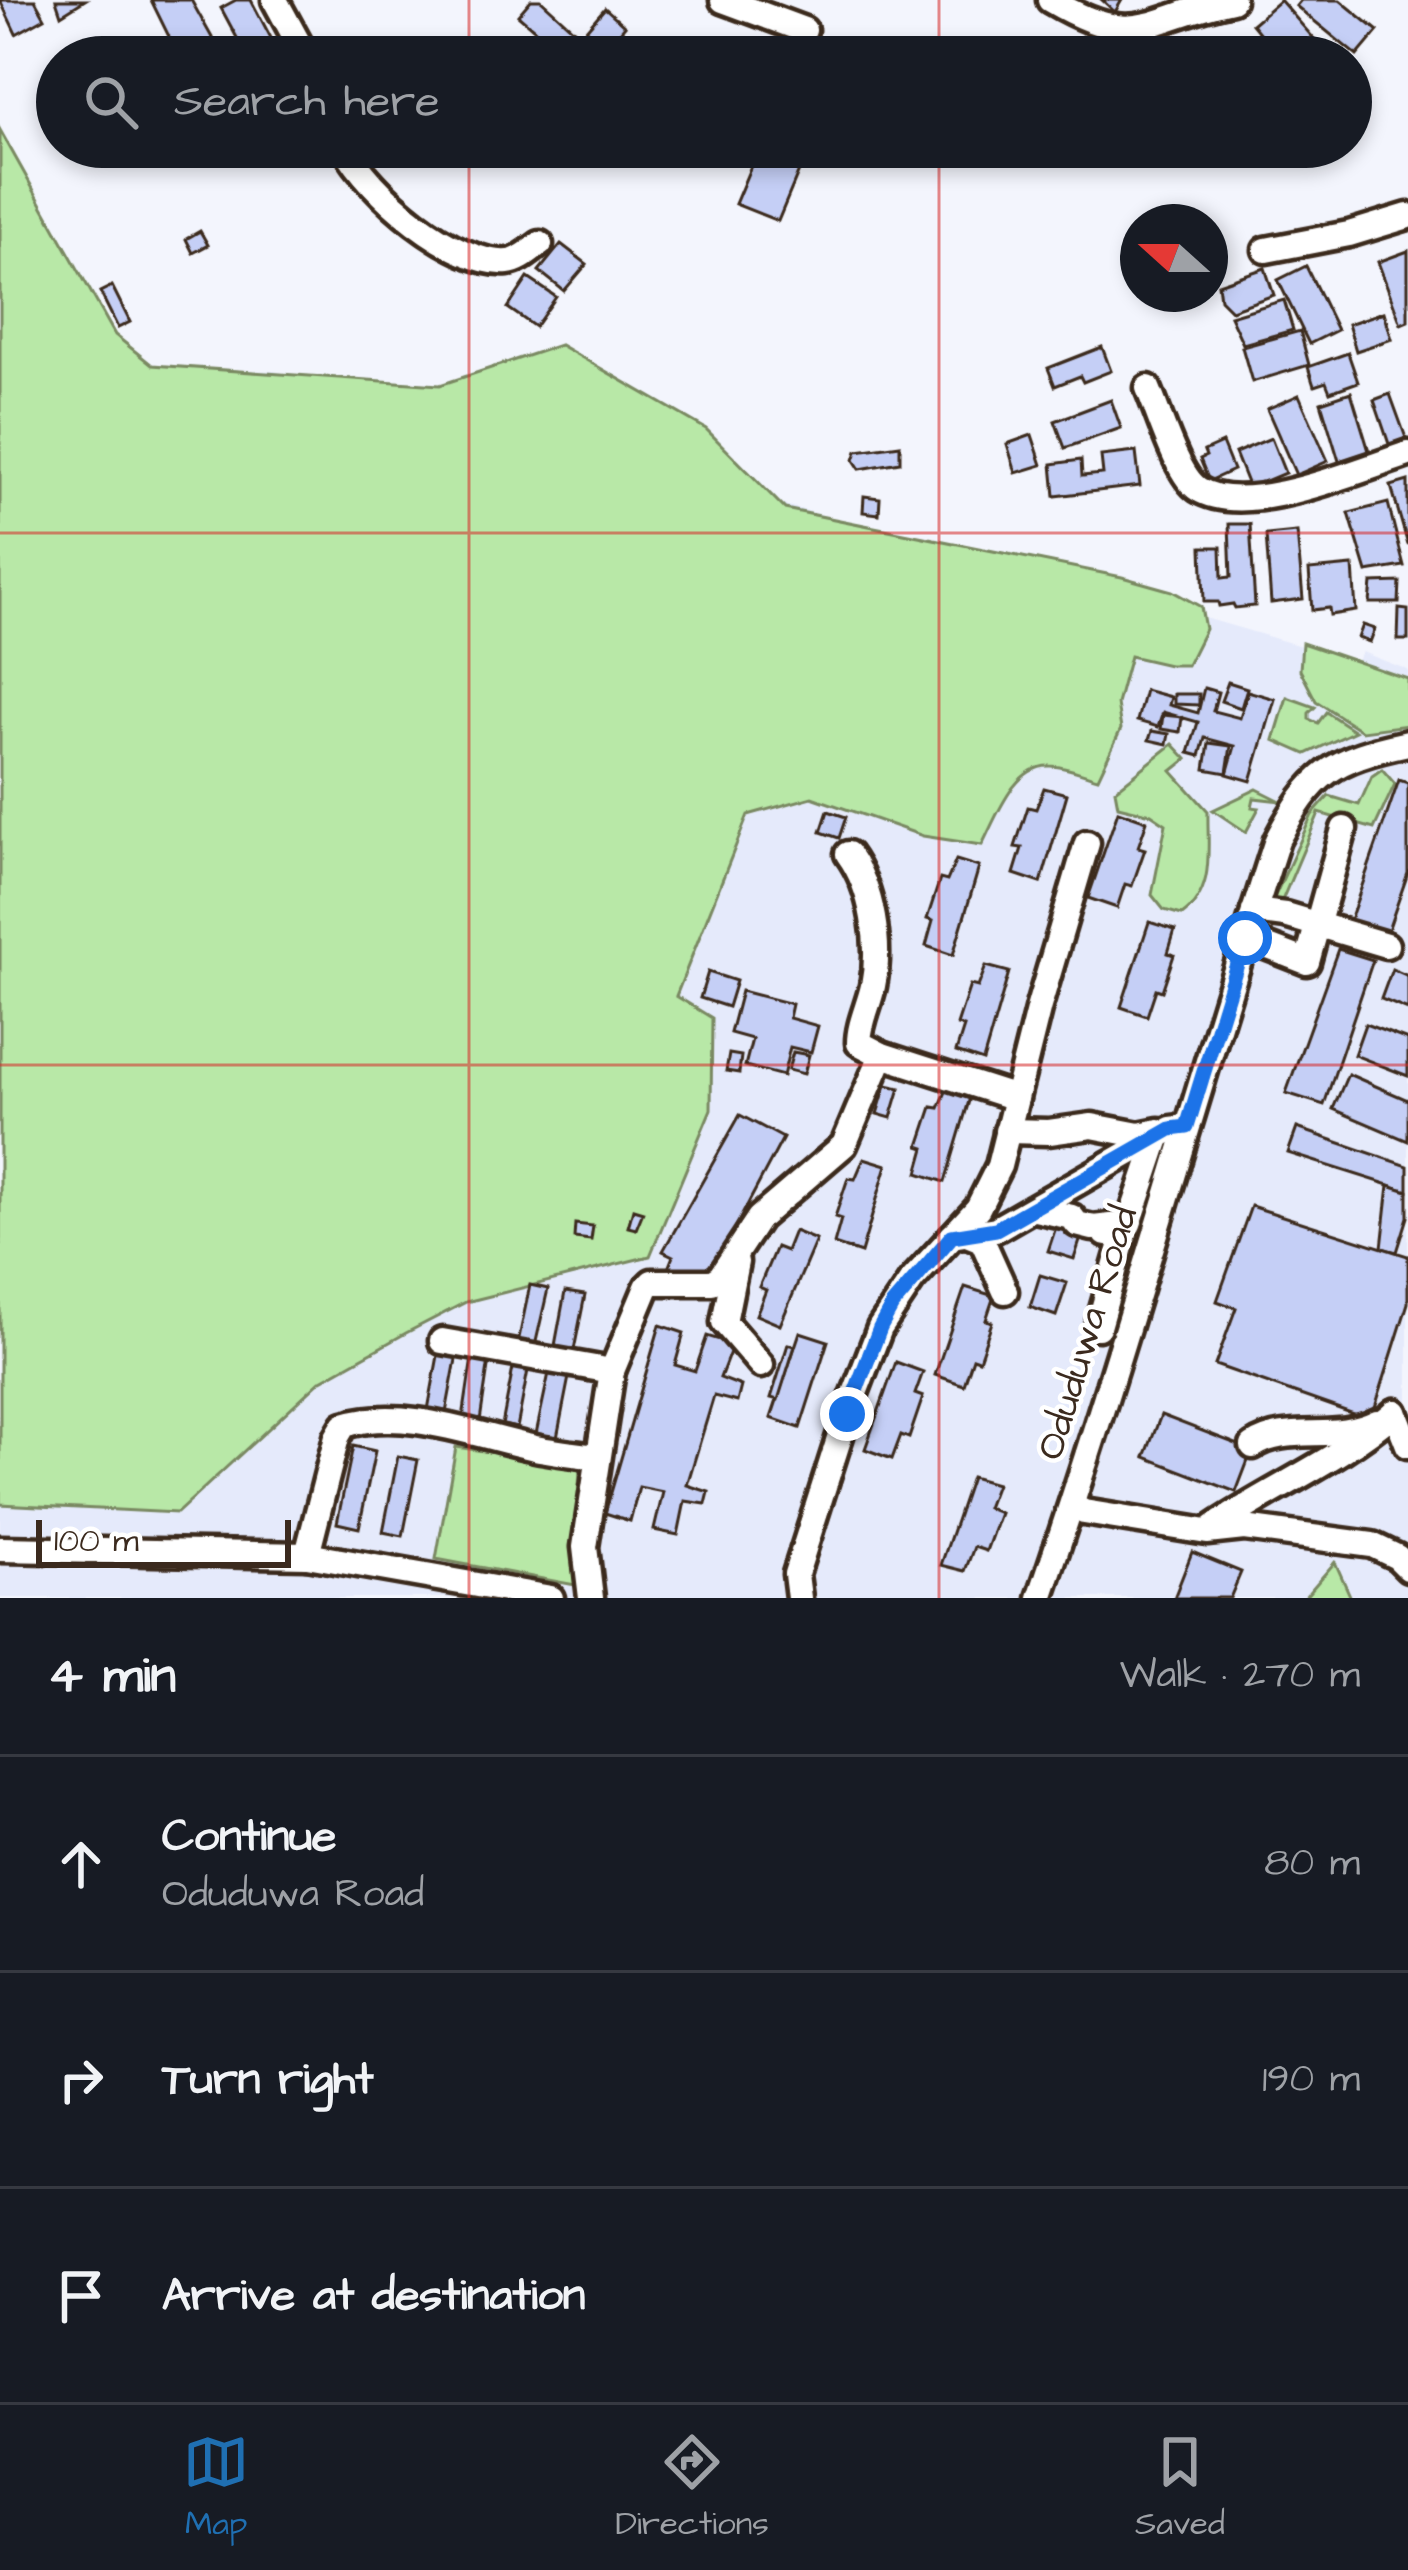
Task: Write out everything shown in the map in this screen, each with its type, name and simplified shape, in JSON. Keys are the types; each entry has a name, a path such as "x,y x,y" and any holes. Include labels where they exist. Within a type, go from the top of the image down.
{"street":[{"path":"275,0 295,36"},
{"path":"723,0 804,30"},
{"path":"1050,0 1103,26 1126,31 1232,0"},
{"path":"361,168 435,240 508,262 540,244"},
{"path":"1265,250 1349,234 1408,215"},
{"path":"1148,388 1182,469 1196,488 1220,496 1260,499 1408,454"},
{"name":"Oduduwa Road","path":"1040,1598 1157,1238 1172,1130 1277,840 1297,803 1325,770 1367,752 1408,743"},
{"path":"1245,938 1307,962 1344,829"},
{"path":"799,1598 796,1574 841,1430 880,1328 912,1280 960,1235 999,1166 1087,843"},
{"path":"848,854 862,873 875,947 874,978 858,1036 864,1047 1016,1098"},
{"path":"1254,911 1386,945"},
{"path":"591,1598 585,1547 596,1457 612,1371 647,1287 652,1282 712,1282 720,1277 759,1218 844,1145 882,1055"},
{"path":"1007,1131 1092,1126 1139,1135 1172,1130"},
{"path":"960,1235 996,1229 1172,1130"},
{"path":"1093,1228 1129,1224 1172,1130"},
{"path":"1035,1209 1072,1216 1077,1224 1107,1234 1125,1232 1098,1327"},
{"path":"960,1235 982,1240 1005,1291"},
{"path":"739,1248 724,1322 761,1365"},
{"path":"442,1341 612,1371"},
{"path":"1207,1532 1358,1443 1395,1412"},
{"path":"1395,1412 1408,1444"},
{"path":"1252,1445 1279,1434 1322,1436 1367,1426 1395,1412"},
{"path":"307,1556 344,1425 361,1420 416,1421 596,1457"},
{"path":"1072,1506 1084,1512 1207,1532 1244,1528 1408,1549"},
{"path":"1372,1545 1408,1568"},
{"path":"0,1549 307,1556 551,1598"}],"shaded area":[{"path":"0,324 154,368 274,371 1112,591 1356,662 1362,652 1408,670 1408,1598 0,1598"}],"green space":[{"path":"0,130 115,335 152,365 440,385 560,345 706,429 785,509 1172,591 1201,607 1205,629 1187,665 1130,656 1117,704 1121,729 1098,778 1050,766 1026,774 1008,795 982,845 923,836 812,797 748,815 676,996 712,1018 711,1109 650,1256 466,1302 406,1333 320,1381 177,1513 0,1504"},
{"path":"1302,643 1408,679 1408,725 1362,731 1316,701 1300,670"},
{"path":"1287,697 1315,707 1309,719 1318,723 1326,712 1355,731 1306,754 1274,740"},
{"path":"1173,744 1187,759 1172,771 1208,811 1205,881 1182,915 1164,910 1152,895 1166,824 1151,814 1118,806 1115,790"},
{"path":"1382,769 1395,784 1374,829 1319,813 1278,910 1269,909 1312,815 1329,796 1359,805 1372,776"},
{"path":"1257,789 1281,801 1254,798 1252,807 1259,808 1246,832 1213,810"},
{"path":"456,1447 580,1465 575,1585 436,1559"},
{"path":"1335,1562 1351,1598 1304,1598"}],"building":[{"path":"0,0 35,0 45,18 16,34"},
{"path":"56,0 85,0 61,15"},
{"path":"151,0 191,0 211,36 169,36"},
{"path":"236,0 251,0 270,36 236,36 221,8"},
{"path":"531,0 541,0 574,30 569,36 542,36 518,15"},
{"path":"1102,0 1122,0 1115,12"},
{"path":"1280,0 1312,36 1262,36 1252,24"},
{"path":"1301,0 1340,0 1378,31 1372,38 1333,36 1296,6"},
{"path":"605,8 625,26 616,36 580,36"},
{"path":"750,168 800,168 778,221 735,204"},
{"path":"200,231 208,245 193,253 186,239"},
{"path":"561,244 587,264 564,291 539,271"},
{"path":"1408,251 1408,321 1401,324 1378,262"},
{"path":"1306,266 1337,330 1309,344 1278,280"},
{"path":"1265,268 1274,295 1231,310 1228,281"},
{"path":"528,278 556,297 535,327 508,308"},
{"path":"112,286 130,322 118,328 100,292"},
{"path":"1284,300 1293,330 1243,344 1230,316"},
{"path":"1384,312 1392,339 1356,351 1348,324"},
{"path":"1300,331 1309,365 1252,382 1242,347"},
{"path":"1102,347 1111,371 1055,386 1048,368"},
{"path":"1348,353 1358,382 1330,392 1326,382 1314,386 1308,367"},
{"path":"1351,392 1369,451 1339,461 1321,402"},
{"path":"1390,394 1406,438 1389,444 1374,400"},
{"path":"1299,395 1328,461 1296,475 1267,409"},
{"path":"1111,400 1121,428 1065,448 1055,421"},
{"path":"1032,435 1042,465 1016,473 1007,444"},
{"path":"1271,438 1285,473 1249,488 1235,453"},
{"path":"1222,443 1233,470 1209,481 1200,459 1206,456 1204,451"},
{"path":"900,445 900,462 860,469 854,460 857,451"},
{"path":"1136,452 1140,486 1055,496 1052,464 1081,460 1082,476 1103,474 1101,456"},
{"path":"1408,481 1408,545 1391,486"},
{"path":"864,496 880,498 879,514 863,512"},
{"path":"1388,503 1404,566 1367,572 1349,513"},
{"path":"1229,524 1250,524 1255,606 1204,602 1202,547 1221,547 1222,578 1231,577"},
{"path":"1297,532 1303,599 1271,603 1266,535"},
{"path":"1353,566 1356,611 1330,615 1329,608 1312,610 1309,570"},
{"path":"1400,582 1399,603 1370,603 1372,583"},
{"path":"1399,609 1408,610 1408,640 1398,640"},
{"path":"1363,625 1375,629 1370,642 1358,638"},
{"path":"1228,682 1247,688 1241,708 1221,701"},
{"path":"1204,688 1218,692 1213,711 1240,718 1248,691 1275,699 1251,781 1227,774 1235,746 1205,738 1200,756 1189,753 1198,722 1163,712 1158,727 1137,721 1145,690 1171,697 1169,705 1198,713"},
{"path":"1174,694 1199,694 1199,705 1174,704"},
{"path":"1163,715 1182,717 1180,732 1161,729"},
{"path":"1152,731 1169,734 1167,744 1149,740"},
{"path":"1209,743 1231,746 1227,773 1205,769"},
{"path":"1399,780 1408,783 1408,873 1387,933 1350,920"},
{"path":"1044,788 1067,794 1041,883 1014,874 1022,848 1015,847 1028,807 1036,809"},
{"path":"828,811 846,817 839,838 821,832"},
{"path":"1118,811 1147,821 1138,847 1145,849 1132,886 1125,884 1117,908 1088,898"},
{"path":"956,860 979,867 953,955 926,946 933,921 927,919 940,879 947,881"},
{"path":"1149,922 1175,930 1168,953 1174,955 1147,1016 1121,1007"},
{"path":"1338,949 1373,960 1324,1105 1286,1093"},
{"path":"986,966 1009,972 983,1061 956,1052 964,1027 957,1025 970,985 978,987"},
{"path":"1392,969 1408,976 1408,1010 1381,999"},
{"path":"708,972 736,981 728,1007 700,998"},
{"path":"741,991 792,1004 789,1018 818,1026 811,1052 790,1047 783,1076 745,1066 752,1039 730,1033"},
{"path":"1365,1024 1408,1040 1408,1076 1354,1055"},
{"path":"793,1052 809,1055 804,1074 788,1070"},
{"path":"729,1054 741,1056 739,1073 726,1071"},
{"path":"1348,1074 1408,1100 1408,1141 1333,1109"},
{"path":"886,1085 900,1088 891,1118 877,1114"},
{"path":"948,1087 971,1094 945,1182 918,1173 925,1148 919,1146 932,1107 939,1108"},
{"path":"740,1115 783,1138 709,1277 695,1269 691,1277 669,1266 673,1256 663,1251"},
{"path":"1297,1128 1408,1166 1408,1191 1288,1153"},
{"path":"864,1158 887,1165 861,1253 834,1244 841,1219 835,1217 848,1178 855,1179"},
{"path":"1389,1185 1408,1191 1408,1217 1397,1252 1382,1248"},
{"path":"1251,1206 1408,1256 1408,1303 1371,1420 1215,1365 1236,1308 1217,1301"},
{"path":"633,1209 643,1212 636,1229 628,1227"},
{"path":"1059,1218 1085,1226 1074,1259 1048,1251"},
{"path":"575,1224 593,1226 591,1240 574,1238"},
{"path":"794,1231 816,1240 780,1325 756,1315 766,1290 759,1287 776,1247 786,1251"},
{"path":"1040,1275 1067,1283 1056,1316 1030,1307"},
{"path":"530,1285 548,1289 535,1346 518,1343"},
{"path":"965,1287 994,1296 986,1320 992,1322 964,1385 935,1375"},
{"path":"565,1292 585,1295 573,1355 554,1351"},
{"path":"660,1325 684,1333 675,1365 695,1371 707,1336 733,1344 720,1378 741,1386 737,1402 714,1396 687,1485 709,1492 706,1504 685,1501 678,1535 654,1530 663,1492 639,1487 630,1521 605,1513"},
{"path":"800,1332 828,1341 800,1428 771,1418"},
{"path":"788,1344 795,1346 778,1400 771,1398"},
{"path":"439,1350 457,1354 446,1413 428,1410"},
{"path":"472,1358 489,1360 480,1421 463,1418"},
{"path":"896,1362 923,1372 915,1394 923,1397 909,1438 901,1435 892,1459 865,1449"},
{"path":"514,1363 529,1365 517,1428 502,1425"},
{"path":"549,1373 569,1377 557,1438 536,1434"},
{"path":"1161,1415 1252,1450 1236,1492 1145,1457"},
{"path":"353,1446 375,1451 359,1528 337,1523"},
{"path":"398,1456 418,1460 403,1536 383,1532"},
{"path":"971,1477 996,1484 987,1508 1000,1513 986,1551 974,1547 965,1571 941,1565"},
{"path":"1192,1552 1241,1572 1230,1598 1174,1598"}],"route":[{"path":"847,1414 892,1306 952,1236 996,1229 1171,1129 1187,1127 1245,938"}]}
